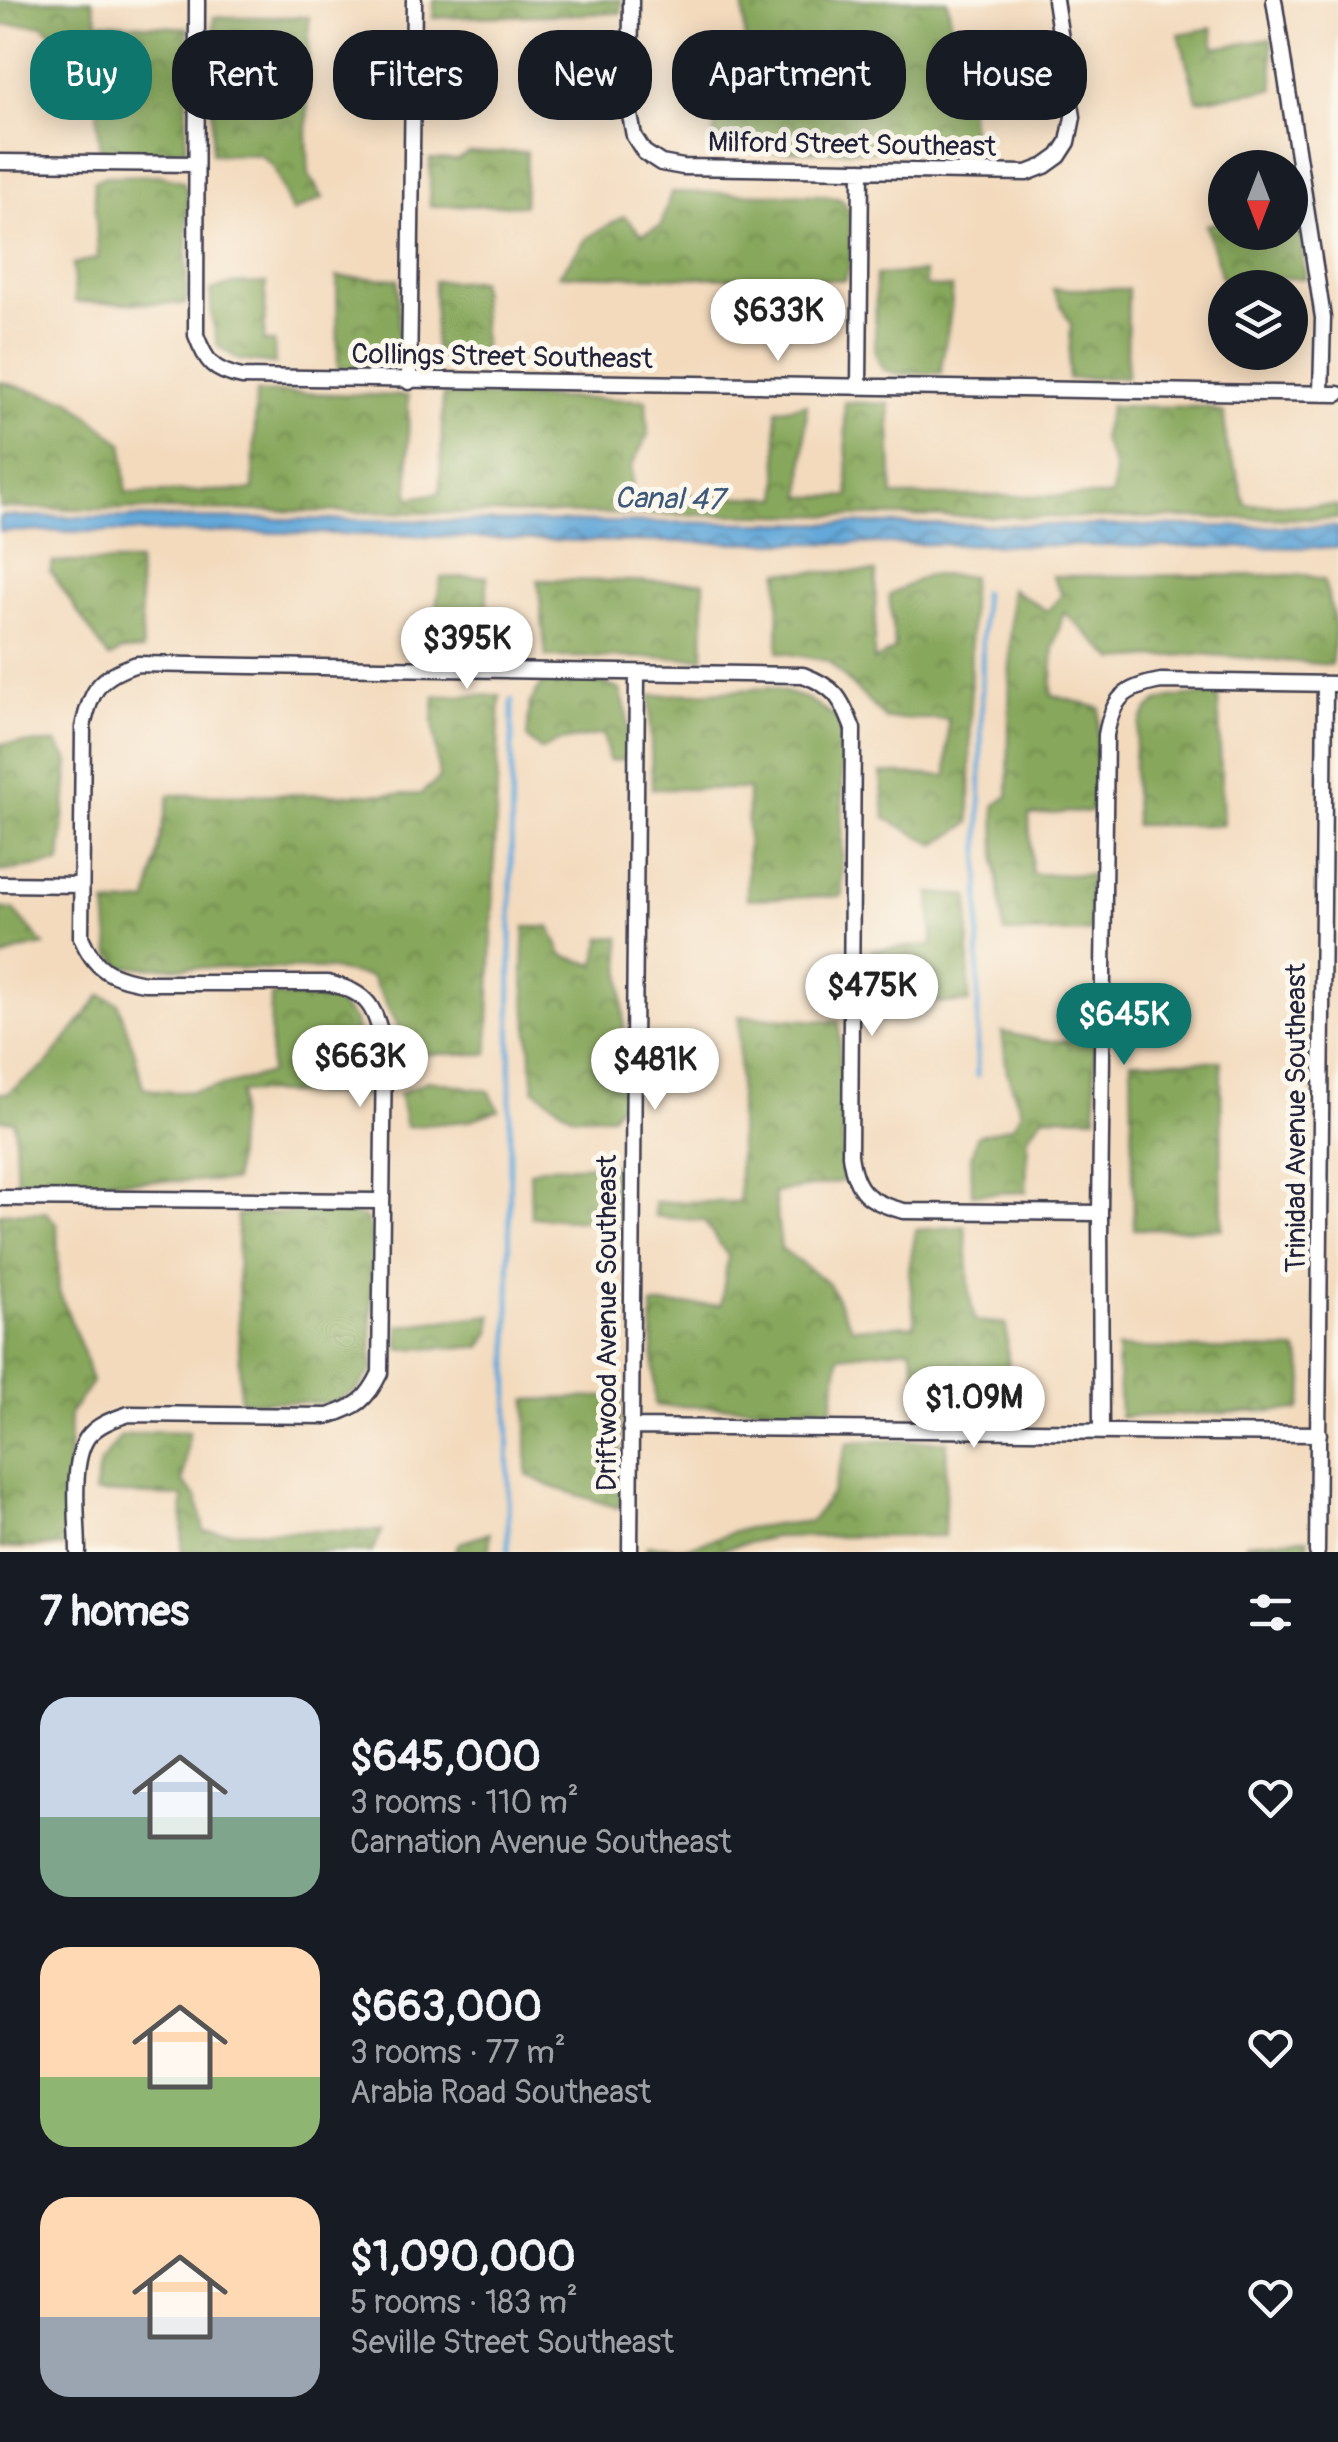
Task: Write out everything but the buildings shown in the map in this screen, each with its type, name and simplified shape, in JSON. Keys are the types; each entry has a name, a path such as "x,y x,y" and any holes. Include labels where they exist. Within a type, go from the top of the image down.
{"street":[{"path":"0,162 196,164 197,0"},
{"path":"409,382 414,0"},
{"name":"Milford Street Southeast","path":"631,0 630,115 634,136 644,152 661,164 683,168 1027,174 1059,156 1068,142 1074,117 1054,0"},
{"path":"1274,0 1323,318 1321,394"},
{"name":"Collings Street Southeast","path":"196,164 196,335 208,363 224,374 242,378 1338,394"},
{"path":"860,387 861,170"},
{"path":"78,1552 78,1461 87,1438 106,1422 129,1414 328,1416 352,1408 371,1391 380,1373 384,1048 378,1020 368,1002 351,988 328,983 144,983 120,979 101,969 81,937 84,727 88,700 101,681 117,670 137,664 803,675 826,684 845,707 853,729 853,1176 880,1205 904,1210 1100,1213"},
{"name":"Driftwood Avenue Southeast","path":"630,1552 638,674"},
{"path":"1101,1431 1100,1213 1106,735 1110,712 1120,696 1140,685 1161,681 1332,684"},
{"name":"Trinidad Avenue Southeast","path":"1318,1552 1332,684"},
{"path":"0,884 81,885"},
{"path":"0,1198 380,1201"},
{"path":"630,1427 1318,1434"}],"green space":[{"path":"0,0 92,0 98,22 188,28 172,30 172,120 186,120 186,149 100,155 98,120 152,120 152,30 48,30 43,25 0,25"},
{"path":"434,0 621,0 621,13 433,18"},
{"path":"743,0 947,0 953,30 926,30 926,120 971,120 967,149 742,152 713,139 716,120 906,120 906,30 744,30"},
{"path":"214,17 309,17 309,30 214,30"},
{"path":"1212,28 1214,48 1271,39 1274,89 1197,100 1179,34"},
{"path":"212,120 307,120 309,175 323,198 292,212 273,166 260,155 212,154"},
{"path":"527,152 524,205 430,206 430,159 457,160 469,153"},
{"path":"158,175 183,181 188,194 186,304 75,302 73,264 98,258 94,181 106,176"},
{"path":"671,192 818,195 841,199 850,211 851,264 845,280 559,275 587,238 624,216 642,234 661,226"},
{"path":"1213,250 1303,250 1304,270 1219,270"},
{"path":"924,272 926,286 952,288 941,373 899,374 884,370 875,353 876,275"},
{"path":"337,277 398,279 399,369 338,369"},
{"path":"434,281 480,281 484,361 459,364 435,356"},
{"path":"266,283 264,342 274,342 275,364 239,360 218,346 210,291 233,284"},
{"path":"1053,289 1128,289 1127,377 1068,379 1071,325"},
{"path":"0,382 70,400 123,444 126,493 253,490 256,392 408,396 409,498 440,493 443,395 646,400 648,435 632,465 632,494 779,498 776,410 807,404 802,497 849,496 844,402 889,404 893,496 1112,496 1115,469 1102,439 1110,406 1208,407 1224,413 1227,450 1245,504 1338,506 1338,519 0,508"},
{"path":"53,562 138,562 143,650 121,651 109,658 50,571"},
{"path":"779,572 876,572 874,661 895,649 889,595 927,575 971,576 970,823 936,845 885,818 881,773 947,776 948,719 886,719 828,661 778,652"},
{"path":"1305,575 1324,580 1336,628 1331,665 1200,654 1115,660 1064,612 1054,646 1051,695 1100,708 1093,811 1029,815 1032,874 1090,875 1090,932 1004,933 995,805 1008,796 1011,588 1047,611 1062,595 1052,576"},
{"path":"487,576 487,657 427,658 441,578"},
{"path":"538,580 704,582 703,658 546,657"},
{"path":"596,680 620,690 627,713 629,759 609,761 603,734 560,741 541,750 527,738 530,703 544,681"},
{"path":"770,688 808,699 838,719 843,755 842,896 747,899 748,789 652,789 650,696"},
{"path":"1218,694 1223,825 1135,825 1134,755 1142,721 1150,708 1162,700"},
{"path":"500,695 488,1054 402,1054 401,1031 371,977 328,969 123,967 110,954 106,905 148,902 169,795 420,794 439,779 433,719 435,696"},
{"path":"56,743 69,761 60,863 0,872 0,744"},
{"path":"930,893 969,896 969,1003 877,1001 872,950 933,945"},
{"path":"0,908 14,910 44,945 0,959"},
{"path":"525,927 550,927 562,955 595,965 602,938 620,937 627,1095 611,1116 572,1116 534,1089 523,970"},
{"path":"101,995 118,1003 143,1087 173,1092 206,1089 270,1073 271,995 334,1000 355,1020 366,1095 240,1092 234,1181 17,1181 14,1121 0,1120 0,1093 6,1094 45,1066"},
{"path":"739,1016 839,1022 844,1181 774,1193 781,1248 829,1284 852,1328 915,1325 909,1270 916,1230 965,1226 975,1321 1006,1324 1011,1408 923,1410 911,1348 839,1356 832,1408 655,1406 652,1305 721,1305 728,1256 704,1221 655,1216 654,1202 739,1202"},
{"path":"1002,1032 1043,1041 1094,1040 1096,1117 1044,1116 1028,1136 1026,1192 972,1194 971,1157 977,1136 1013,1126 1021,1111 1007,1072"},
{"path":"1131,1061 1221,1061 1222,1229 1134,1229"},
{"path":"429,1080 489,1091 499,1110 467,1121 406,1127 399,1094"},
{"path":"614,1165 617,1223 531,1217 530,1172 541,1167"},
{"path":"334,1211 365,1217 371,1230 372,1370 357,1390 332,1403 240,1401 237,1215"},
{"path":"46,1212 57,1224 59,1291 92,1382 70,1413 67,1546 0,1548 0,1213"},
{"path":"492,1315 491,1333 481,1347 399,1349 399,1326"},
{"path":"1117,1348 1296,1350 1304,1388 1299,1410 1120,1417"},
{"path":"620,1396 620,1463 612,1478 625,1493 618,1508 527,1475 527,1400"},
{"path":"189,1432 183,1482 197,1498 204,1532 382,1531 372,1552 182,1552 183,1496 94,1493 100,1463 121,1436"},
{"path":"947,1441 944,1536 774,1537 720,1552 647,1552 647,1545 685,1548 747,1528 811,1521 832,1493 848,1443"},
{"path":"490,1533 489,1552 454,1552 459,1543"},
{"path":"1308,1538 1308,1552 1246,1552 1246,1543"}],"water":[{"path":"0,516 1338,527 1338,548 0,531"}],"waterway":[{"path":"977,1076 983,592"},
{"path":"508,1552 512,700"}],"water label":[{"name":"Canal 47","path":"669,499"}]}
